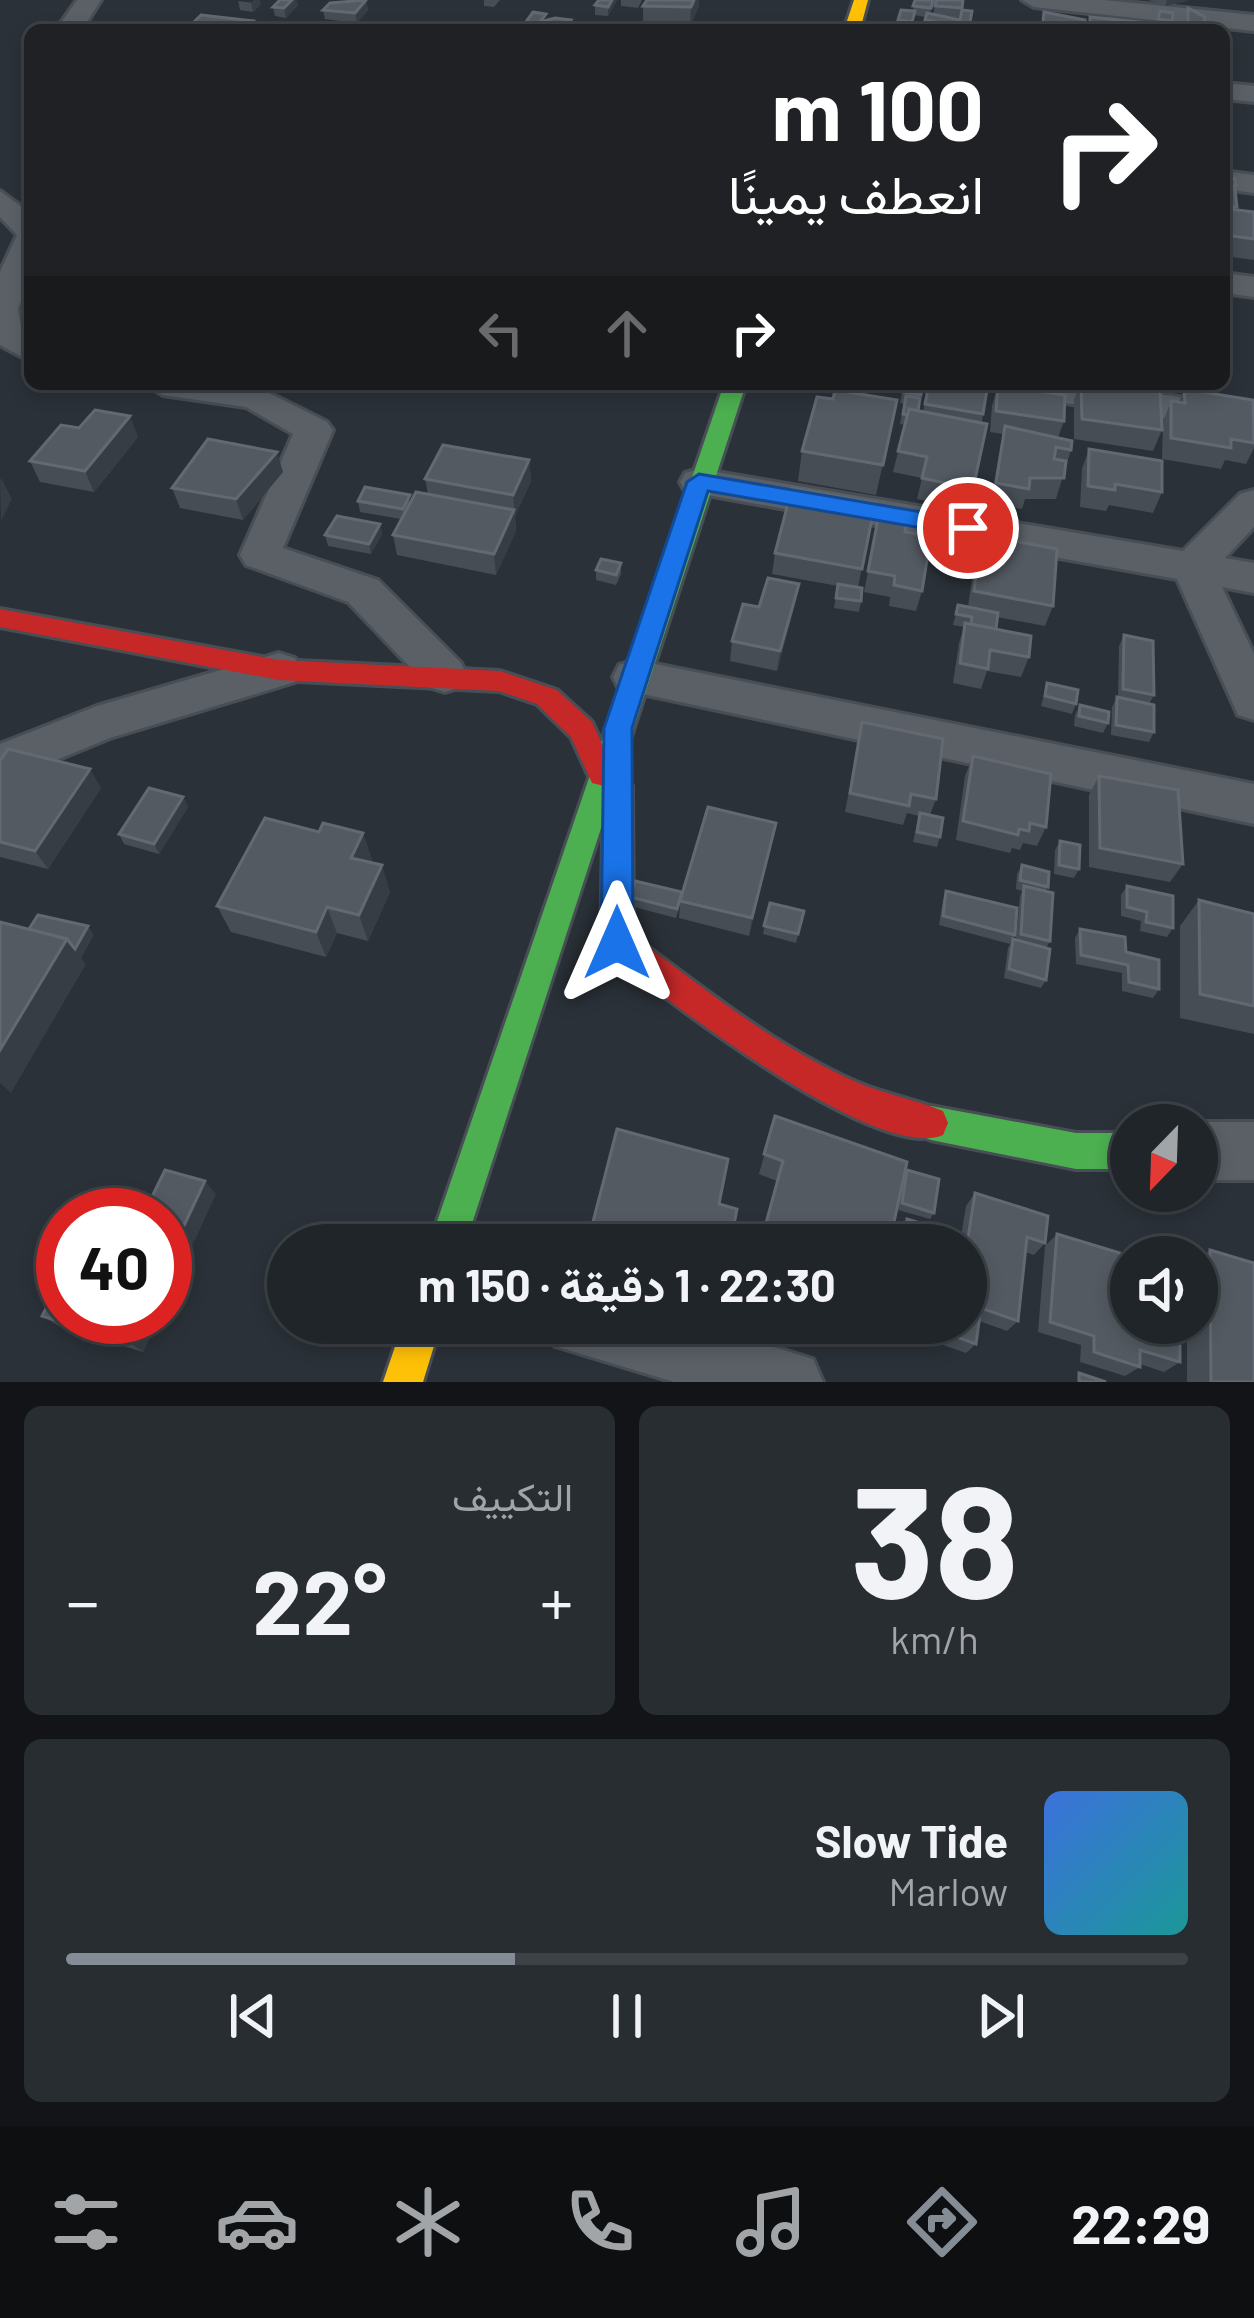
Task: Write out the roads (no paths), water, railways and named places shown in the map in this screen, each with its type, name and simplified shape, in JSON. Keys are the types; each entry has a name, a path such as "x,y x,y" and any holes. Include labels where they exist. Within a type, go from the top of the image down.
{"street":[{"path":"1034,0 1254,22"},
{"path":"0,200 24,227"},
{"path":"24,250 1,309 4,331 24,346"},
{"path":"205,390 255,397 314,430 260,555 363,591 445,675"},
{"path":"454,1224 733,390"},
{"path":"1055,390 1254,420"},
{"path":"699,482 1254,578"},
{"path":"1192,566 1254,503"},
{"path":"1192,566 1254,702"},
{"path":"0,618 182,656 279,670 500,681 547,697 582,730 602,775"},
{"path":"0,764 97,724 279,670"},
{"path":"635,677 1254,803"},
{"path":"618,728 617,943 765,1050 842,1092 905,1118 1076,1151 1110,1151"},
{"path":"1218,1151 1254,1151"},
{"path":"403,1382 415,1344"},
{"path":"653,1344 790,1382"}]}
